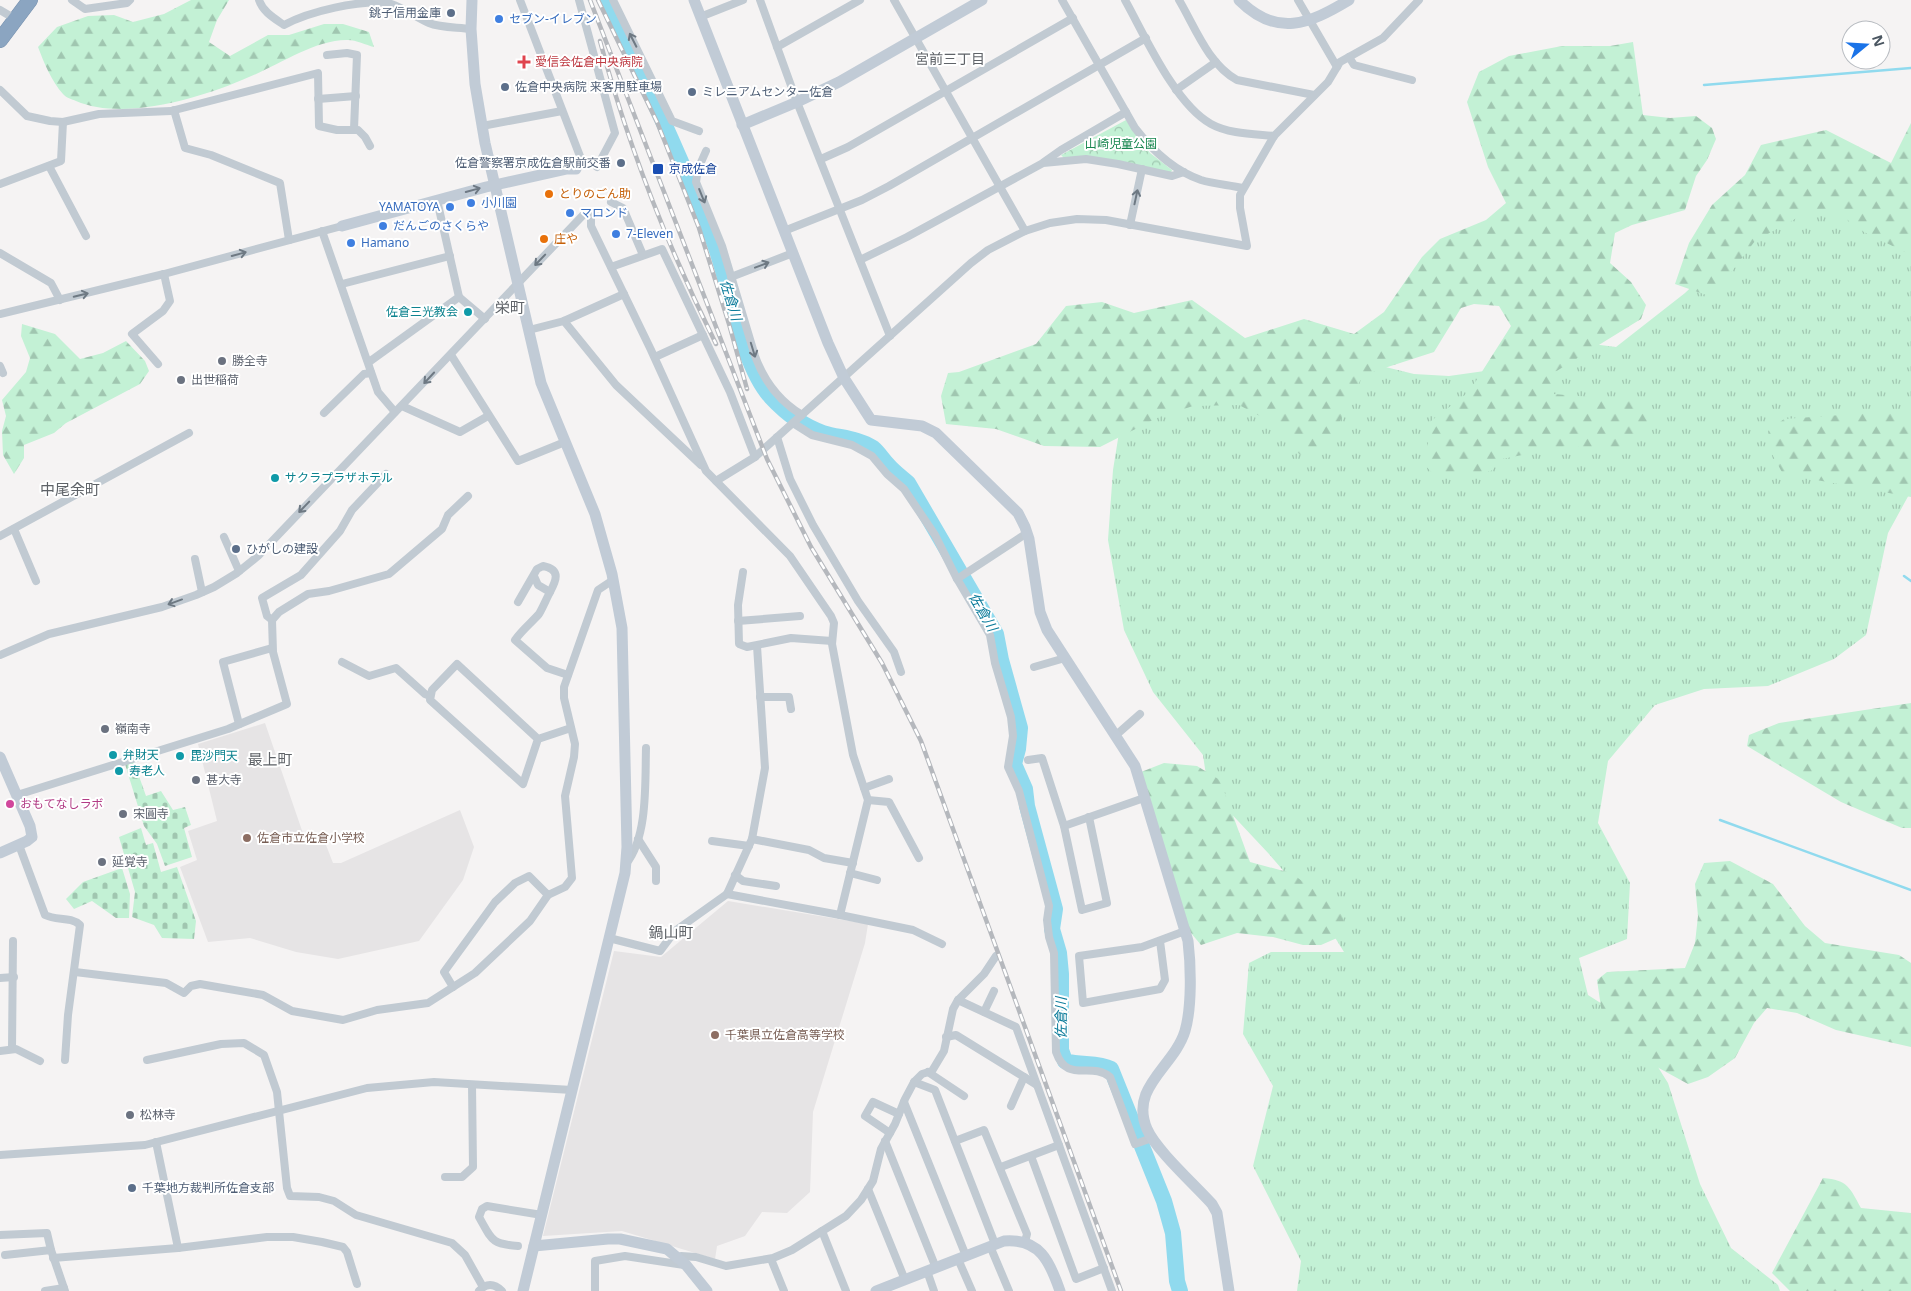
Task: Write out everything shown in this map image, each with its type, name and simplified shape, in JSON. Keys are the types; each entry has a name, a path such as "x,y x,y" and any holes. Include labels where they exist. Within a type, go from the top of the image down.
{"highway":[{"path":"0,40 17,20 30,0"}],"street":[{"path":"72,0 85,9 127,3 130,0"},
{"path":"259,0 261,6 270,16 284,25 304,14 353,2 376,1 402,8 430,23 471,29"},
{"path":"472,0 471,29 474,84 495,185 541,383 595,514 613,580 622,628 627,847 625,865 523,1291"},
{"path":"0,314 164,274 495,185 580,166 562,111 520,0"},
{"path":"579,0 616,133 597,167"},
{"path":"612,0 672,121 699,131"},
{"path":"694,0 828,343 844,378 871,420 922,426 936,434 1018,513 1027,533 1040,612 1047,630 1135,766 1186,931 1190,957 1188,1019 1179,1044 1147,1089 1143,1101 1143,1114 1146,1128 1152,1138 1212,1204 1217,1212 1229,1291"},
{"path":"700,17 743,0"},
{"path":"760,0 797,102 890,336"},
{"path":"777,47 860,0"},
{"path":"894,0 1026,231"},
{"path":"742,125 839,82 982,0"},
{"path":"1062,0 1145,142 1184,172 1203,180 1243,188"},
{"path":"1125,0 1176,90 1190,108 1211,125 1240,132 1274,136"},
{"path":"1179,0 1216,62 1227,75 1236,80 1314,95"},
{"path":"1239,0 1257,15 1275,22 1290,24 1310,20 1327,13 1349,0"},
{"path":"1298,0 1337,67"},
{"path":"716,481 755,457 971,263 1008,238 1050,223 1077,219 1106,220 1247,246 1240,208 1240,195 1274,136 1328,82 1340,62 1383,38 1419,0"},
{"path":"0,10 17,20"},
{"path":"821,159 848,147 1073,18"},
{"path":"784,231 862,200 889,186 1146,38"},
{"path":"327,55 347,53 357,55 354,129"},
{"path":"1349,57 1354,65 1412,80"},
{"path":"1176,90 1216,62"},
{"path":"0,90 27,116 62,122 99,114 174,110 318,73 319,126 337,130 358,130 370,146"},
{"path":"318,99 356,96"},
{"path":"174,110 185,148 210,155 280,183 289,240"},
{"path":"482,126 562,111"},
{"path":"860,260 900,241 1043,163 1061,150 1126,112"},
{"path":"0,184 61,161 62,122"},
{"path":"706,151 698,169 696,182 722,246 760,370 779,398 802,416"},
{"path":"1043,163 1086,159 1172,176 1184,172"},
{"path":"49,166 86,236"},
{"path":"1130,225 1142,169"},
{"path":"437,200 459,297 485,319"},
{"path":"611,202 623,208 643,255"},
{"path":"0,655 49,634 162,607 202,592 214,587 258,556 518,284 589,213 592,226 655,357 705,468"},
{"path":"322,232 342,284 378,392 395,412"},
{"path":"611,267 662,249 730,392 755,457"},
{"path":"0,253 50,284 60,300"},
{"path":"731,277 793,253"},
{"path":"342,284 450,256"},
{"path":"158,364 132,334 163,311 170,301 164,274"},
{"path":"529,330 564,322 624,294"},
{"path":"369,362 459,297"},
{"path":"564,322 616,385 705,468 790,556 831,616 834,624 832,641 854,755 868,800 840,915"},
{"path":"655,357 703,335"},
{"path":"451,355 518,461 566,442"},
{"path":"324,413 364,374 371,373"},
{"path":"402,406 460,432 488,416"},
{"path":"793,423 812,435 852,445 872,456 887,474 904,489 935,535 957,579 990,635 995,663 1011,717 1013,736 1008,767 1019,791 1022,810 1050,906 1048,920 1049,937 1054,953 1056,1052 1059,1061 1067,1068 1076,1072 1096,1070 1110,1077 1135,1144 1152,1138"},
{"path":"0,536 189,433"},
{"path":"777,437 790,479 813,525 858,601 894,652 901,672"},
{"path":"272,620 267,616 262,598 301,575 340,531 352,510 386,474"},
{"path":"17,795 239,724 287,704 272,648 272,620 279,612 308,594 329,591 389,574 442,529 448,515 468,496"},
{"path":"14,529 36,581"},
{"path":"957,579 1027,533"},
{"path":"224,537 238,571"},
{"path":"195,559 202,592"},
{"path":"518,602 537,569 543,566 554,571 556,578 539,613 515,640 547,668 568,675"},
{"path":"743,572 738,605 739,644 747,647 757,646 790,638 832,641"},
{"path":"534,576 538,585 550,592"},
{"path":"74,972 166,983 184,992 191,986 200,984 263,995 292,1011 342,1020 377,1010 428,1003 475,973 530,921 548,895 565,887 572,878 565,796 575,744 564,698 564,687 598,590 613,580"},
{"path":"738,621 800,616"},
{"path":"609,938 660,951 675,931 726,894 750,843 765,768 757,646"},
{"path":"239,724 223,662 272,648"},
{"path":"1034,667 1065,658"},
{"path":"342,662 369,676 396,668 425,694 430,696"},
{"path":"457,664 538,739 523,784 430,700 432,690 457,664"},
{"path":"760,697 789,697 791,709"},
{"path":"1115,736 1140,714"},
{"path":"538,739 571,728"},
{"path":"625,865 634,854 645,805 646,748"},
{"path":"1028,760 1042,758 1064,826 1082,910 1107,903 1089,817"},
{"path":"0,853 32,838 30,826 1,764"},
{"path":"864,788 889,779"},
{"path":"1064,826 1144,798"},
{"path":"868,800 890,802 919,858"},
{"path":"638,839 656,867 656,881"},
{"path":"712,841 750,843 809,850 824,858 853,863"},
{"path":"19,845 46,916 49,918 71,919 80,925 68,1015 65,1060"},
{"path":"850,873 877,880"},
{"path":"735,875 743,881 776,886"},
{"path":"453,987 444,972 495,902 515,883 529,876 548,895"},
{"path":"726,894 913,930 942,944"},
{"path":"1160,941 1165,980 1160,989 1083,1003 1078,956 1142,947 1186,931"},
{"path":"12,1049 13,942"},
{"path":"683,1262 681,1256 696,1257 726,1266 771,1259 792,1250 846,1216 873,1181 881,1149 914,1082 922,1074 932,1071 944,1051 953,1009 958,1000 984,974 996,956"},
{"path":"0,978 14,977"},
{"path":"984,1012 994,991"},
{"path":"958,1000 1016,1027 1112,1291"},
{"path":"946,1036 956,1035 1038,1085"},
{"path":"147,1060 221,1044 244,1044 264,1055 277,1092 287,1188 290,1196 319,1197 334,1201 356,1215 452,1243 465,1254 481,1289 490,1284 497,1286 502,1291"},
{"path":"0,1051 12,1049 40,1061"},
{"path":"928,1072 964,1096"},
{"path":"1011,1106 1024,1077"},
{"path":"0,1155 85,1148 127,1147 156,1142 367,1088 434,1082 572,1090"},
{"path":"914,1082 935,1090 993,1245 1008,1291"},
{"path":"445,1177 462,1177 473,1167 472,1084"},
{"path":"890,1132 865,1116 873,1102 899,1114"},
{"path":"904,1102 962,1257 972,1291"},
{"path":"955,1141 984,1130 1001,1167 1027,1234 1025,1242"},
{"path":"886,1141 931,1269 934,1291"},
{"path":"156,1142 178,1248"},
{"path":"1001,1167 1059,1145"},
{"path":"1031,1156 1076,1279 1104,1268"},
{"path":"868,1189 899,1285"},
{"path":"518,1246 503,1245 492,1240 479,1217 482,1209 488,1206 542,1215"},
{"path":"822,1231 846,1291"},
{"path":"0,1235 47,1233 64,1290 45,1291"},
{"path":"6,1255 178,1248 267,1237 293,1237 343,1247 347,1252 357,1284"},
{"path":"534,1246 620,1239 667,1249 683,1262 708,1291"},
{"path":"876,1291 899,1285 931,1269 993,1245 1014,1240 1025,1242 1043,1254 1053,1270 1060,1291"},
{"path":"595,1291 595,1262 625,1256 683,1262"},
{"path":"771,1259 784,1291"}],"shaded area":[{"name":"佐倉市立佐倉小学校","path":"265,723 307,845 326,845 333,863 341,863 460,810 474,847 463,880 419,941 338,959 296,952 250,938 208,942 180,867 197,860 188,831 217,821 198,744"},
{"name":"千葉県立佐倉高等学校","path":"728,901 868,924 865,943 813,1112 810,1192 787,1213 762,1212 745,1236 717,1246 715,1259 622,1231 543,1236 614,951 661,957"}],"green space":[{"path":"191,0 229,0 217,20 209,42 230,56 268,35 289,35 324,24 343,24 369,32 374,47 348,40 323,44 231,85 210,92 164,104 117,109 95,107 64,95 52,78 38,47 57,27 88,16 114,15 133,22 164,14"},
{"path":"1633,42 1643,115 1670,118 1696,116 1712,128 1716,139 1707,160 1696,176 1685,210 1632,225 1615,233 1610,263 1631,282 1646,305 1641,319 1555,372 1554,394 1643,402 1653,415 1651,432 1621,450 1567,446 1502,459 1491,471 1435,476 1425,465 1431,421 1469,392 1511,326 1499,306 1474,304 1461,308 1434,352 1363,375 1327,447 1300,455 1273,423 1239,405 1193,406 1159,417 1100,447 1044,446 996,429 946,424 941,396 948,373 959,372 1036,344 1066,306 1102,302 1134,313 1192,300 1245,338 1304,319 1354,334 1384,312 1422,257 1440,239 1486,220 1506,203 1488,167 1467,102 1479,72 1509,56 1562,46 1610,46"},
{"name":"山崎児童公園","path":"1126,120 1150,153 1172,170 1171,173 1064,158 1061,155"},
{"path":"1911,123 1911,255 1864,232 1831,208 1806,213 1755,241 1712,297 1675,284 1689,243 1712,205 1745,175 1761,145 1826,130 1891,163"},
{"path":"1911,166 1911,491 1888,533 1866,635 1834,659 1768,686 1704,689 1655,705 1608,761 1598,823 1630,883 1627,939 1579,958 1588,995 1629,1021 1668,1083 1700,1184 1731,1248 1778,1285 1780,1291 1297,1291 1301,1261 1253,1166 1273,1086 1243,1034 1249,963 1271,952 1344,952 1319,912 1269,854 1208,789 1203,755 1153,692 1124,630 1108,540 1113,470 1122,414 1357,360 1414,374 1449,376 1513,367 1577,342 1616,347 1685,293 1744,237"},
{"path":"22,324 55,334 80,359 103,353 126,341 145,361 149,371 140,384 66,423 54,433 24,445 24,458 14,474 3,455 2,431 6,416 2,400 26,372 30,358 21,336"},
{"path":"1911,410 1911,497 1783,474 1772,454 1768,431 1784,419"},
{"path":"1911,703 1911,828 1902,828 1841,802 1747,746 1749,735 1779,723"},
{"path":"134,762 146,796 161,791 173,810 185,807 191,825 184,828 192,857 165,866 157,844 144,826 125,764"},
{"path":"1164,763 1197,766 1220,780 1250,862 1291,873 1331,902 1344,915 1344,935 1321,945 1303,945 1273,937 1237,933 1201,945 1181,921 1136,774"},
{"path":"141,828 146,845 153,843 161,872 177,867 196,921 194,939 162,938 154,925 132,917 135,892 119,837"},
{"path":"1730,861 1773,884 1805,926 1825,943 1899,955 1911,963 1911,1047 1836,1030 1797,1013 1767,1008 1754,1023 1735,1058 1708,1077 1688,1084 1624,1049 1602,1014 1597,980 1607,972 1685,968 1695,943 1698,916 1695,884 1704,863"},
{"path":"122,868 130,894 129,918 116,918 92,901 74,909 66,899 83,882"},
{"path":"1823,1178 1838,1181 1847,1186 1861,1208 1911,1213 1911,1291 1790,1291 1772,1273"}],"waterway":[{"name":"佐倉川","path":"607,0 702,211 720,259 744,345 761,383 771,397 794,418 808,427 823,433 855,440 873,448 908,483 996,634 1001,660 1020,728 1014,764 1025,789 1027,806 1055,909 1052,929 1059,953 1061,974 1061,1050 1065,1061 1111,1069 1164,1201 1173,1233 1177,1281 1180,1291"},
{"path":"1704,85 1911,68"},
{"path":"1904,576 1911,581"},
{"path":"1720,820 1911,890"}],"railway":[{"path":"590,0 767,459 811,547 882,663 921,741 1121,1291"},
{"path":"598,0 657,122 699,228 747,389"},
{"path":"600,41 623,119 650,196 716,344"}],"place":[{"name":"銚子信用金庫","path":"451,13"},
{"name":"セブン-イレブン","path":"499,19"},
{"name":"愛信会佐倉中央病院","path":"524,62"},
{"name":"佐倉中央病院 来客用駐車場","path":"505,87"},
{"name":"ミレニアムセンター佐倉","path":"692,92"},
{"name":"佐倉警察署京成佐倉駅前交番","path":"621,163"},
{"name":"京成佐倉","path":"658,169"},
{"name":"とりのごん助","path":"549,194"},
{"name":"小川園","path":"471,203"},
{"name":"YAMATOYA","path":"450,207"},
{"name":"マロンド","path":"570,213"},
{"name":"だんごのさくらや","path":"383,226"},
{"name":"7-Eleven","path":"616,234"},
{"name":"庄や","path":"544,239"},
{"name":"Hamano","path":"351,243"},
{"name":"佐倉三光教会","path":"468,312"},
{"name":"勝全寺","path":"222,361"},
{"name":"出世稲荷","path":"181,380"},
{"name":"サクラプラザホテル","path":"275,478"},
{"name":"ひがしの建設","path":"236,549"},
{"name":"嶺南寺","path":"105,729"},
{"name":"弁財天","path":"113,755"},
{"name":"毘沙門天","path":"180,756"},
{"name":"寿老人","path":"119,771"},
{"name":"甚大寺","path":"196,780"},
{"name":"おもてなしラボ","path":"10,804"},
{"name":"宋圓寺","path":"123,814"},
{"name":"佐倉市立佐倉小学校","path":"247,838"},
{"name":"延覚寺","path":"102,862"},
{"name":"千葉県立佐倉高等学校","path":"715,1035"},
{"name":"松林寺","path":"130,1115"},
{"name":"千葉地方裁判所佐倉支部","path":"132,1188"}],"district":[{"name":"宮前三丁目","path":"950,59"},
{"name":"栄町","path":"510,308"},
{"name":"中尾余町","path":"70,490"},
{"name":"最上町","path":"270,760"},
{"name":"鍋山町","path":"671,933"}]}
